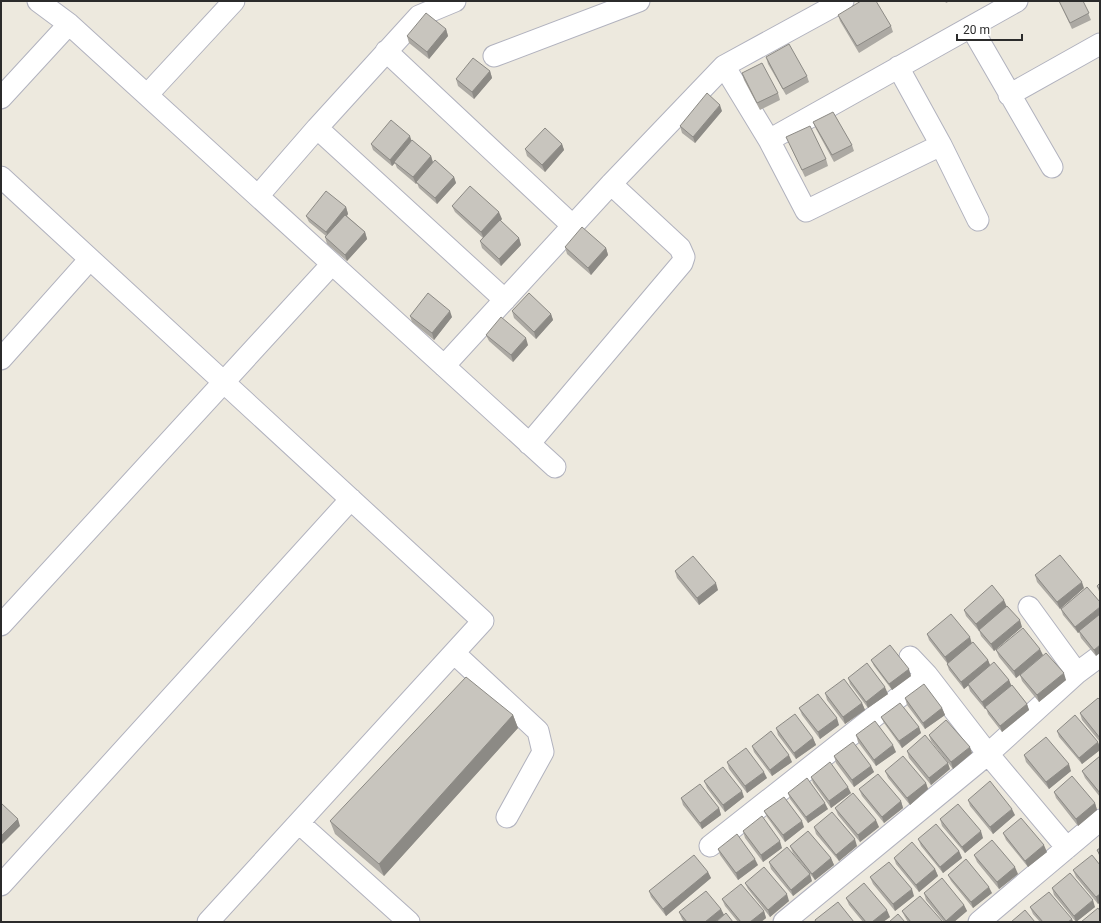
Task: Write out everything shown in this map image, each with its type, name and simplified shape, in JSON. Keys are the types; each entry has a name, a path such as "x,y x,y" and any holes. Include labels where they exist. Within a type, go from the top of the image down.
{"street":[{"path":"38,1 69,24 555,467"},
{"path":"147,95 234,1"},
{"path":"494,56 639,1"},
{"path":"444,366 611,184 724,66 843,1"},
{"path":"769,140 1017,1"},
{"path":"258,196 317,128 419,16 448,2"},
{"path":"1,98 69,24"},
{"path":"971,26 1052,168"},
{"path":"1010,95 1100,44"},
{"path":"386,51 573,226"},
{"path":"724,66 769,140 806,211 941,145"},
{"path":"898,67 941,145 978,220"},
{"path":"317,128 505,300"},
{"path":"1,177 483,621 208,922"},
{"path":"529,444 682,263 684,257 680,248 611,184"},
{"path":"1,359 90,259"},
{"path":"1,625 332,264"},
{"path":"1,885 351,499"},
{"path":"1029,607 1077,674"},
{"path":"454,653 538,731 543,752 507,817"},
{"path":"784,922 988,754 1077,674 1100,656"},
{"path":"910,657 927,675 988,754 1067,848"},
{"path":"710,846 927,675"},
{"path":"979,922 1100,820"},
{"path":"299,823 409,922"}],"building":[{"path":"861,1 876,1 891,26 857,46 838,15"},
{"path":"1059,1 1083,1 1089,13 1070,23"},
{"path":"426,13 446,29 427,52 407,36"},
{"path":"789,44 807,76 783,89 766,57"},
{"path":"473,58 490,71 472,92 456,79"},
{"path":"762,63 778,93 757,103 742,73"},
{"path":"707,93 720,105 693,137 680,126"},
{"path":"833,112 852,145 832,155 813,122"},
{"path":"391,120 410,136 390,160 371,144"},
{"path":"810,126 826,159 802,170 786,137"},
{"path":"545,128 562,144 542,165 525,149"},
{"path":"412,140 431,156 413,177 394,162"},
{"path":"435,160 454,177 435,198 416,182"},
{"path":"470,186 499,212 481,232 452,206"},
{"path":"326,191 346,207 326,232 306,216"},
{"path":"345,215 365,232 345,255 325,237"},
{"path":"500,220 519,238 499,259 480,241"},
{"path":"582,227 606,248 588,268 565,247"},
{"path":"428,293 450,311 432,333 410,316"},
{"path":"529,293 551,314 534,332 512,311"},
{"path":"501,317 526,338 511,355 486,335"},
{"path":"1060,555 1082,582 1057,602 1035,575"},
{"path":"693,556 716,583 697,598 675,571"},
{"path":"1100,583 1100,590 1097,586"},
{"path":"992,585 1004,600 976,624 964,610"},
{"path":"1087,587 1100,602 1100,607 1075,627 1061,609"},
{"path":"1007,606 1020,620 991,644 979,630"},
{"path":"951,614 970,637 945,657 927,634"},
{"path":"1100,614 1100,645 1094,650 1079,631"},
{"path":"1023,628 1040,649 1014,671 996,650"},
{"path":"973,642 988,660 961,682 947,664"},
{"path":"890,645 909,669 889,684 871,660"},
{"path":"1046,653 1064,673 1037,695 1020,675"},
{"path":"994,662 1009,680 982,702 968,684"},
{"path":"867,663 885,687 866,702 848,678"},
{"path":"466,677 513,715 379,864 330,821"},
{"path":"844,679 862,703 843,717 825,693"},
{"path":"924,684 942,708 923,723 905,698"},
{"path":"1012,685 1027,704 1000,726 985,707"},
{"path":"818,694 837,718 818,732 799,708"},
{"path":"1098,698 1100,700 1100,738 1080,713"},
{"path":"900,703 919,727 899,741 881,717"},
{"path":"795,714 813,738 794,753 776,728"},
{"path":"1075,715 1098,742 1079,758 1057,731"},
{"path":"946,720 970,747 951,762 929,735"},
{"path":"875,721 893,745 874,760 856,735"},
{"path":"771,731 789,755 770,770 752,746"},
{"path":"925,735 948,763 929,778 907,751"},
{"path":"1046,737 1069,764 1046,782 1024,755"},
{"path":"853,742 871,766 852,780 834,756"},
{"path":"746,748 764,772 745,786 727,762"},
{"path":"903,756 926,783 907,798 885,771"},
{"path":"1100,756 1100,793 1082,771"},
{"path":"830,762 848,787 829,801 811,777"},
{"path":"723,767 742,791 723,805 704,781"},
{"path":"878,774 901,801 882,817 859,789"},
{"path":"1072,776 1095,803 1076,819 1054,792"},
{"path":"807,778 825,803 806,817 788,793"},
{"path":"990,781 1012,809 990,827 968,800"},
{"path":"700,784 719,808 700,823 681,798"},
{"path":"853,793 876,820 858,835 835,808"},
{"path":"784,797 802,821 783,835 764,811"},
{"path":"1,803 18,819 1,836"},
{"path":"958,804 981,831 962,847 940,819"},
{"path":"832,812 855,839 836,855 814,827"},
{"path":"762,816 780,841 761,855 743,831"},
{"path":"1021,818 1044,845 1025,861 1003,833"},
{"path":"936,824 959,851 940,867 918,839"},
{"path":"808,831 831,858 812,874 790,846"},
{"path":"737,834 755,859 736,873 718,849"},
{"path":"992,840 1015,867 997,882 974,855"},
{"path":"912,842 935,869 916,885 894,858"},
{"path":"787,847 810,874 791,890 769,862"},
{"path":"1100,848 1100,855 1097,850"},
{"path":"694,855 708,872 663,909 649,891"},
{"path":"1092,855 1100,865 1100,894 1096,897 1073,870"},
{"path":"966,859 989,887 971,902 948,875"},
{"path":"889,862 912,889 893,904 870,877"},
{"path":"764,867 787,894 768,910 745,883"},
{"path":"1070,873 1093,900 1074,916 1052,888"},
{"path":"942,878 964,905 946,921 924,893"},
{"path":"864,883 887,910 872,922 866,922 846,898"},
{"path":"741,884 764,911 750,922 741,922 722,899"},
{"path":"706,891 721,909 705,922 687,922 679,912"},
{"path":"1049,892 1072,919 1068,922 1043,922 1030,907"},
{"path":"920,896 943,922 911,922 902,911"},
{"path":"838,902 854,922 816,922 815,920"},
{"path":"1098,908 1100,911 1100,922 1081,922"},
{"path":"1025,910 1035,922 1011,922"},
{"path":"726,913 733,922 716,922"},
{"path":"898,914 905,922 889,922"}]}
